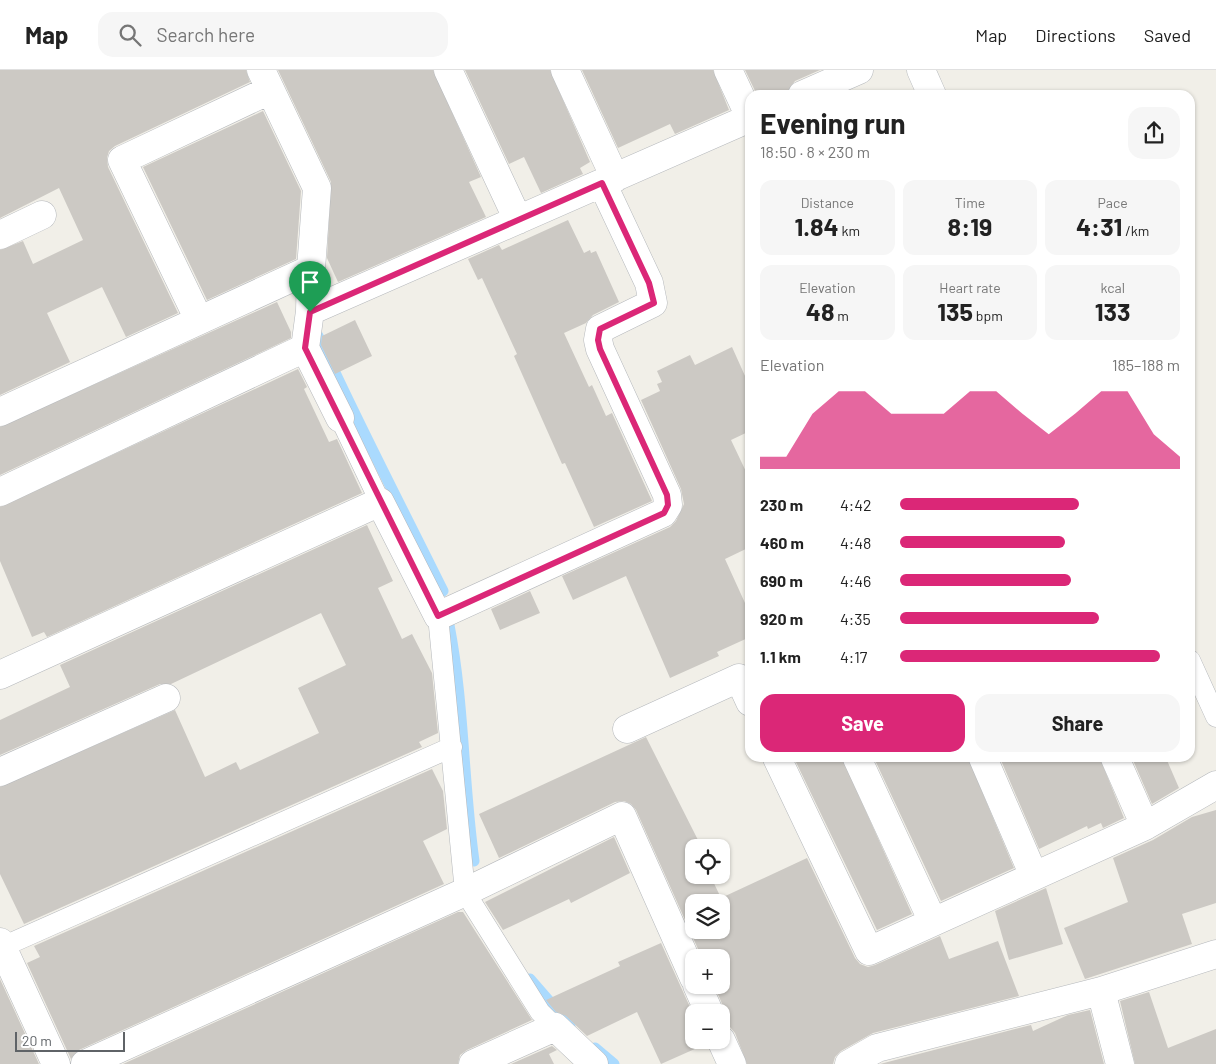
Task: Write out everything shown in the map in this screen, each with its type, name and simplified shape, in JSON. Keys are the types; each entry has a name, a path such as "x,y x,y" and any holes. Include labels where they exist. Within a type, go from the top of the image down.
{"street":[{"path":"448,70 518,220"},
{"path":"0,675 380,502 438,616 664,513 668,505 667,495 600,349 598,340 600,329 654,303 649,283 565,70"},
{"path":"728,70 745,106"},
{"path":"813,90 858,70"},
{"path":"921,70 930,90"},
{"path":"199,320 122,160 265,80 318,188 311,269 310,312 305,348 340,418"},
{"path":"310,312 745,119"},
{"path":"0,235 42,215"},
{"path":"0,412 311,269"},
{"path":"0,492 305,348"},
{"path":"627,729 745,685"},
{"path":"0,772 166,698"},
{"path":"779,762 869,951 1145,826 1216,785"},
{"path":"859,762 933,922"},
{"path":"985,762 1034,876"},
{"path":"1117,762 1145,826"},
{"path":"85,1064 465,892 622,816 685,958"},
{"path":"1,944 56,1064"},
{"path":"849,1064 877,1048 1101,991 1216,954"},
{"path":"1101,991 1120,1064"},
{"path":"473,1064 556,1027 594,1064"},
{"path":"725,1049 732,1064"}],"lane":[{"path":"340,418 380,502"},
{"path":"438,616 465,892 540,1012 556,1027"},
{"path":"1195,671 1216,717"},
{"path":"1,944 452,747"}],"building":[{"path":"0,70 246,70 250,82 115,146 109,151 107,158 108,167 178,313 126,337 102,287 47,313 70,362 0,395 0,250 23,241 33,264 83,240 59,188 0,218"},
{"path":"278,70 433,70 481,177 469,182 486,217 338,282 327,258 331,182"},
{"path":"465,70 550,70 590,162 580,168 583,174 541,193 524,157 509,164"},
{"path":"582,70 713,70 729,110 675,134 670,124 618,148"},
{"path":"745,70 820,70 795,81 788,90 755,90"},
{"path":"263,111 301,191 296,259 207,300 143,167"},
{"path":"568,220 584,253 590,250 591,253 596,251 619,302 593,315 586,323 564,333 589,387 592,385 606,416 612,413 652,501 594,527 565,463 562,464 514,356 517,354 482,278 478,280 468,259 499,245 502,250"},
{"path":"277,302 291,332 291,338 0,475 0,427"},
{"path":"355,320 372,356 335,374 321,345 322,336"},
{"path":"732,347 745,376 745,433 731,440 745,469 745,549 725,559 745,603 745,639 717,652 719,656 670,678 626,576 573,600 562,576 670,527 676,521 684,504 681,489 641,400 660,391 657,384 662,382 657,371 690,355 695,365"},
{"path":"298,369 307,387 304,389 329,442 337,439 362,493 47,637 44,632 32,637 0,561 0,507"},
{"path":"367,525 393,581 378,588 402,639 412,634 432,673 438,733 419,742 422,747 24,924 0,874 0,787 175,710 205,777 236,762 240,770 319,733 298,688 346,665 321,613 171,684 160,684 0,755 0,720 70,687 60,665"},
{"path":"530,591 540,613 500,630 491,609"},
{"path":"646,737 697,839 685,839 685,884 714,884 719,894 685,894 685,920 636,810 631,804 624,801 615,802 499,858 479,814"},
{"path":"796,762 844,762 912,914 877,930"},
{"path":"876,762 970,762 1014,868 941,901"},
{"path":"1002,762 1102,762 1124,818 1103,828 1101,823 1088,829 1087,826 1039,849"},
{"path":"1134,762 1168,762 1179,788 1152,804"},
{"path":"432,769 443,791 447,829 423,841 444,884 79,1050 71,1059 27,963 40,957 34,946"},
{"path":"1216,810 1216,903 1182,914 1192,944 1085,979 1064,928 1128,902 1113,858 1153,840 1192,817"},
{"path":"614,837 630,873 571,903 569,899 503,930 485,902"},
{"path":"807,858 855,958 860,964 868,967 875,965 940,936 949,959 998,941 1019,996 873,1033 841,1051 835,1057 833,1064 747,1064 735,1033 730,1027 730,1004 722,1004 718,994 730,994 730,949 698,949 694,939 730,939 730,894"},
{"path":"1046,888 1063,944 1009,960 995,911"},
{"path":"458,912 463,912 532,1020 467,1050 460,1055 458,1064 123,1064"},
{"path":"661,943 689,1004 685,1004 685,1049 695,1049 661,1064 637,1012 587,1036 566,1016 556,1012 546,1000 620,966 618,962"},
{"path":"0,979 39,1064 0,1064"},
{"path":"1149,992 1168,1048 1216,1029 1216,1064 1135,1064 1120,1001"},
{"path":"1090,1010 1104,1064 880,1064 1031,1025 1033,1031 1068,1015"},
{"path":"552,1046 557,1050 549,1054 554,1064 511,1064"}],"waterway":[{"path":"318,336 443,591"},
{"path":"449,625 458,683 474,861"},
{"path":"530,979 570,1025"},
{"path":"595,1048 614,1064"}],"route":[{"path":"602,183 649,283 654,303 650,307 600,329 598,340 600,349 667,495 668,505 664,513 438,616 305,348 310,312 602,183"}]}
